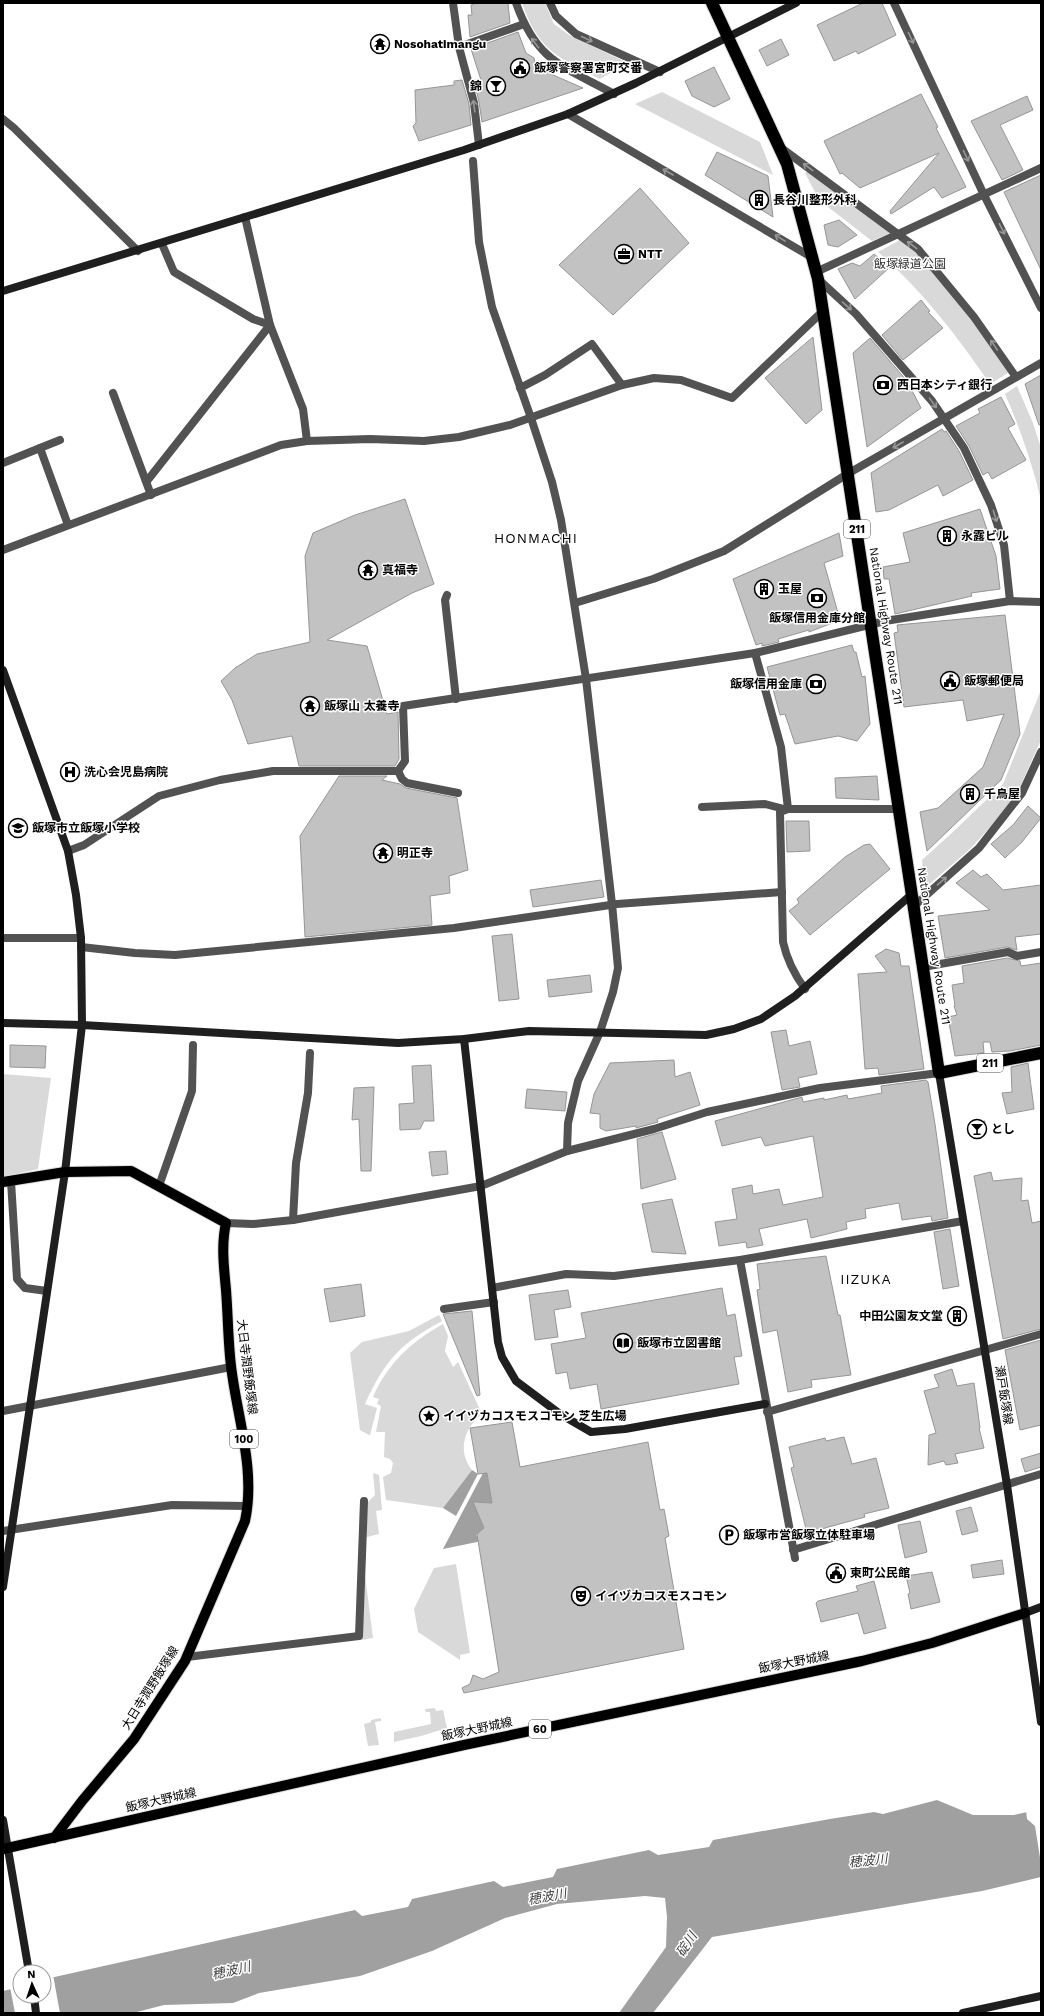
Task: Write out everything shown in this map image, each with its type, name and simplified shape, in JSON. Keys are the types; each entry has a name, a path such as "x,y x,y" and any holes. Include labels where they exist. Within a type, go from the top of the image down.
{"highway":[{"name":"National Highway Route 211","path":"712,3 780,147 791,177 817,276 824,310 849,473 900,809 911,895 939,1072"},
{"name":"211","path":"939,1072 1041,1053"}],"main road":[{"path":"7,1182 65,1172 131,1171 226,1223"},
{"name":"大日寺潤野飯塚線","path":"54,1838 82,1801 134,1739 187,1657 238,1539 248,1506 246,1449 231,1367 224,1272 223,1241 226,1223"},
{"name":"飯塚大野城線","path":"5,1848 471,1744 862,1661 932,1643 1025,1613"}],"street":[{"path":"453,3 460,47 474,103 478,145"},
{"path":"516,3 524,24 542,51 558,65 614,94"},
{"path":"550,3 556,16 576,34 660,72"},
{"path":"3,291 162,244 478,145 568,114 660,72 728,36 796,3"},
{"path":"894,3 984,194 1041,308"},
{"path":"460,47 524,24"},
{"path":"568,114 813,258"},
{"path":"3,120 14,128 138,251"},
{"path":"780,147 918,249 951,287 1016,378"},
{"path":"473,161 480,242 492,308 531,418 555,495 575,603 586,679 612,904 618,968 614,992 600,1032 578,1081 568,1123 567,1151"},
{"path":"1010,601 1004,545 991,505 964,448 932,401 856,314 817,276 984,194 1041,168"},
{"path":"245,217 270,325 303,409 307,441"},
{"path":"162,244 174,272 253,319 270,325"},
{"path":"3,550 281,445 307,441 370,438 424,441 459,437 510,425 622,385 654,378 681,380 732,398 824,310"},
{"path":"147,481 270,325"},
{"path":"520,388 563,364 592,344 622,385"},
{"path":"575,603 653,579 724,551 849,473 1041,363"},
{"path":"113,393 151,495"},
{"path":"3,462 60,440"},
{"path":"40,448 68,525"},
{"path":"448,595 445,600 456,699"},
{"path":"398,771 405,761 403,706 755,654 872,624 1010,601 1041,602"},
{"path":"755,654 781,747 786,809"},
{"path":"3,670 68,852 76,895 81,938 82,1025 65,1172 30,1406 7,1530 3,1587"},
{"path":"913,907 979,848 1022,793 1041,752"},
{"path":"68,852 84,845 159,796 220,780 272,771 398,771"},
{"path":"398,771 402,779 407,782 458,793"},
{"path":"702,806 765,804 786,809 900,809"},
{"path":"786,809 780,812 779,816 783,942 786,958 796,976 806,989"},
{"path":"81,947 134,953 175,955 454,928 612,904 782,892"},
{"path":"3,1023 82,1025 398,1043 464,1039 529,1031 706,1035 734,1029 761,1019 806,989 911,895"},
{"path":"3,938 81,938"},
{"path":"923,967 1008,952 1017,956 1041,952"},
{"path":"464,1039 498,1342 502,1357 516,1381 560,1414 591,1432 625,1429 766,1408 984,1351 1041,1334"},
{"path":"159,1186 192,1091 193,1046"},
{"path":"293,1220 296,1163 308,1093 310,1053"},
{"path":"226,1223 253,1224 293,1220 481,1186 567,1151 654,1129 707,1112 766,1098 820,1088 939,1072"},
{"name":"瀬戸飯塚線","path":"939,1072 1007,1485 1041,1722"},
{"path":"7,1182 18,1279 25,1288 47,1291"},
{"path":"492,1288 566,1274 614,1276 740,1260 963,1221"},
{"path":"740,1260 794,1554 1041,1474"},
{"path":"444,1309 494,1302"},
{"path":"3,1411 231,1367"},
{"path":"187,1657 359,1636 364,1501"},
{"path":"7,1530 172,1505 248,1506"},
{"path":"1025,1613 1041,1607"},
{"path":"3,1823 5,1848 11,1863 28,1964"},
{"path":"963,2013 1041,1996"}],"green space":[{"path":"522,3 545,3 554,24 569,35 628,63 600,79 572,65 551,51 543,42 535,32 528,19"},
{"path":"662,92 760,142 773,175 635,104"},
{"name":"飯塚緑道公園","path":"808,171 890,233 872,241 819,200 805,173"},
{"name":"飯塚緑道公園","path":"900,240 916,252 972,320 1008,373 990,384 965,348 938,314 909,282 878,252"},
{"path":"1017,386 1033,423 1041,448 1041,500 1025,446 1005,394"},
{"path":"1041,690 1041,740 1018,791 992,825 970,849 924,889 922,860 1003,784"},
{"path":"3,1074 51,1078 38,1169 3,1177"},
{"path":"439,1315 442,1321 415,1337 387,1364 365,1404 377,1408 370,1435 360,1430 350,1353 362,1342 409,1331"},
{"name":"イイヅカコスモスコモン 芝生広場","path":"443,1324 448,1336 445,1351 453,1367 458,1362 482,1414 471,1426 465,1440 465,1455 467,1463 472,1470 443,1508 386,1500 383,1477 391,1473 393,1463 390,1459 384,1457 385,1432 376,1432 381,1406 377,1404 379,1399 373,1397 386,1374 402,1354 421,1338"},
{"path":"373,1473 379,1475 382,1510 376,1511 379,1534 367,1537 367,1503 375,1495"},
{"path":"456,1564 470,1653 460,1655 460,1660 418,1632 414,1609 434,1568"},
{"path":"365,1575 373,1638 362,1640 363,1576"},
{"path":"435,1708 436,1711 443,1710 447,1728 394,1742 394,1732 431,1724 430,1712 426,1712 425,1709"},
{"path":"381,1718 381,1721 375,1722 379,1745 368,1746 364,1724 371,1722 371,1720"}],"water":[{"path":"472,1470 478,1474 456,1516 443,1508"},
{"path":"483,1473 487,1473 492,1503 474,1502 484,1528 476,1535 482,1541 443,1549"},
{"path":"937,1800 973,1815 1014,1815 1041,1809 1041,1877 982,1891 712,1937 653,2013 619,2013 666,1947 667,1917 665,1898 645,1896 557,1904 505,1918 432,1951 360,1976 259,1993 233,2003 164,2005 133,2013 3,2013 3,1991 12,1989 12,2004 52,2004 52,1978 355,1910 362,1916 408,1907 412,1899 494,1881 503,1887 553,1877 557,1869 649,1850 658,1855 709,1847 713,1840 874,1812 883,1814"}],"pier":[{"path":"1041,1807 1041,1864 1035,1826 1027,1819 1026,1810"},
{"path":"52,1975 60,2013 15,2013 13,2004 52,2004"},
{"path":"10,1987 12,1987 12,1997"}],"building":[{"path":"476,3 508,3 510,23 470,37 468,15 472,15 471,5"},
{"path":"863,3 882,3 896,35 858,54 856,51 834,61 817,25"},
{"path":"518,32 526,53 534,58 537,68 583,88 482,122 474,80 481,80 471,49"},
{"path":"781,39 789,55 767,66 759,50"},
{"path":"714,67 730,99 714,107 692,96 685,81"},
{"path":"462,80 469,104 471,125 419,141 413,126 416,123 415,90 454,85 454,81"},
{"path":"921,94 938,127 936,128 966,187 942,198 934,187 891,214 890,211 939,153 860,188 842,173 840,174 824,141"},
{"path":"1027,96 1033,110 1000,125 1023,170 1002,180 971,121"},
{"name":"長谷川整形外科","path":"717,152 768,176 773,217 705,175"},
{"path":"1041,175 1041,270 1004,192"},
{"name":"NTT","path":"640,188 689,243 613,315 559,265"},
{"path":"839,220 857,235 838,247 828,245 824,225"},
{"path":"874,254 890,267 855,299 838,269 852,263 860,266"},
{"path":"921,300 930,311 928,312 943,328 903,360 882,335"},
{"path":"813,337 822,410 806,424 765,378"},
{"name":"西日本シティ銀行","path":"870,338 907,381 921,408 867,447 853,353"},
{"path":"1041,375 1041,425 1039,425 1025,384"},
{"path":"1001,397 1015,424 1008,428 1026,460 992,479 988,472 983,475 969,446 956,426 980,413 978,409"},
{"path":"942,429 944,432 946,431 959,451 973,480 943,496 938,485 889,510 876,512 871,473"},
{"path":"405,499 434,584 412,593 327,640 367,646 387,714 398,712 399,759 395,766 299,766 292,736 248,744 232,700 221,681 235,668 257,654 310,642 305,556 313,533 355,515"},
{"path":"980,509 996,556 1000,589 971,593 972,596 895,614 889,579 884,579 883,567 910,562 903,533"},
{"name":"玉屋","path":"839,533 843,556 824,563 840,620 809,632 809,630 778,639 779,642 762,646 762,643 756,645 733,579"},
{"path":"1005,615 1020,734 1001,780 927,851 920,812 938,808 983,767 1004,714 967,721 963,700 904,707 894,633 898,632 897,625"},
{"name":"飯塚信用金庫","path":"852,645 854,652 856,652 862,677 865,676 870,724 857,741 838,736 795,744 785,714 780,715 767,667"},
{"name":"明正寺","path":"339,776 387,776 382,780 400,784 406,788 457,798 468,870 449,876 450,893 430,896 432,925 305,937 300,836"},
{"path":"877,776 879,800 836,798 835,778"},
{"path":"1028,806 1041,818 1022,842 1005,858 991,844 1013,825"},
{"path":"786,821 809,821 810,851 787,852"},
{"path":"870,844 890,869 810,935 789,911 799,903 797,899 845,857 864,845"},
{"path":"973,870 981,877 987,874 1003,890 1041,885 1041,934 1015,937 1017,950 1007,947 945,958 938,916 990,910 956,883"},
{"path":"601,880 604,897 533,907 530,890"},
{"path":"512,934 519,999 499,1001 492,936"},
{"path":"886,949 899,953 901,966 909,966 924,1069 879,1075 878,1068 865,1069 858,974 887,972 875,956"},
{"path":"1007,958 1020,961 1021,966 1041,963 1041,1045 1010,1051 992,1052 990,1042 983,1042 984,1053 955,1056 948,1017 957,1015 954,1006 952,985 964,983 962,966"},
{"path":"590,975 592,992 549,997 547,980"},
{"path":"786,1030 789,1046 810,1041 817,1074 798,1078 800,1087 782,1090 771,1032"},
{"path":"10,1045 46,1046 45,1068 10,1067"},
{"path":"674,1060 675,1077 690,1072 700,1105 657,1119 658,1122 636,1128 636,1126 606,1131 600,1128 600,1114 590,1113 594,1094 610,1063"},
{"path":"1028,1063 1034,1109 1007,1114 1002,1093 1012,1092 1011,1067"},
{"path":"431,1065 434,1121 424,1121 420,1129 400,1130 399,1104 414,1103 412,1066"},
{"path":"926,1080 928,1082 935,1124 948,1218 932,1221 931,1216 902,1220 899,1203 865,1209 866,1218 846,1222 847,1229 811,1238 807,1219 759,1229 763,1245 747,1248 746,1242 719,1246 715,1222 737,1219 732,1189 752,1185 753,1194 779,1189 783,1205 823,1197 813,1136 765,1146 761,1137 722,1146 715,1121 802,1097 803,1102 824,1098 824,1100 847,1095 848,1099 882,1093 881,1086"},
{"path":"374,1087 371,1171 361,1171 359,1119 352,1120 354,1088"},
{"path":"527,1089 567,1092 565,1111 525,1108"},
{"name":"とし","path":"985,1121 985,1135 970,1135 969,1123"},
{"path":"662,1132 676,1179 641,1189 637,1139"},
{"path":"446,1151 448,1174 432,1176 429,1152"},
{"path":"991,1172 993,1181 1022,1178 1021,1201 1028,1200 1032,1223 1041,1221 1041,1329 1003,1339 974,1176"},
{"path":"672,1199 686,1254 652,1252 642,1204"},
{"path":"950,1229 959,1286 943,1289 934,1232"},
{"path":"826,1256 838,1315 840,1315 851,1375 811,1380 812,1387 788,1392 777,1330 763,1333 757,1290 760,1289 757,1264"},
{"path":"361,1284 365,1316 330,1322 324,1289"},
{"path":"722,1288 727,1316 735,1314 742,1356 734,1357 739,1384 601,1409 597,1384 570,1389 567,1372 556,1374 551,1344 586,1338 581,1313"},
{"path":"568,1290 571,1307 554,1310 558,1337 535,1340 529,1295"},
{"path":"472,1311 480,1395 477,1396 443,1314"},
{"path":"1041,1340 1041,1425 1020,1430 1005,1350"},
{"path":"952,1369 957,1386 974,1383 979,1428 984,1448 955,1454 958,1463 946,1465 944,1461 928,1465 929,1435 936,1433 924,1391 939,1387 934,1375"},
{"name":"イイヅカコスモスコモン","path":"512,1422 520,1467 648,1442 660,1510 664,1509 669,1536 665,1538 684,1649 464,1693 462,1688 470,1684 473,1675 483,1679 499,1672 477,1534 484,1528 473,1502 492,1503 487,1473 478,1474 470,1428"},
{"path":"844,1437 852,1464 876,1458 889,1508 864,1514 865,1517 807,1533 791,1468 794,1467 789,1447 825,1438 826,1441"},
{"path":"1041,1453 1041,1467 1025,1472 1021,1459"},
{"path":"971,1507 978,1531 962,1535 956,1511"},
{"path":"920,1521 927,1552 905,1558 898,1525"},
{"path":"1002,1560 1004,1574 973,1578 971,1565"},
{"path":"932,1572 940,1602 911,1609 908,1594 910,1593 906,1576"},
{"path":"874,1581 886,1628 864,1634 858,1613 821,1622 816,1603 818,1601 858,1591 856,1586"}],"place":[{"name":"Nosohatimangu","path":"380,44"},
{"name":"飯塚警察署宮町交番","path":"520,68"},
{"name":"錦","path":"496,86"},
{"name":"長谷川整形外科","path":"759,200"},
{"name":"NTT","path":"624,254"},
{"name":"西日本シティ銀行","path":"883,385"},
{"name":"永露ビル","path":"947,536"},
{"name":"真福寺","path":"368,570"},
{"name":"玉屋","path":"764,589"},
{"name":"飯塚信用金庫分館","path":"817,598"},
{"name":"飯塚郵便局","path":"950,681"},
{"name":"飯塚信用金庫","path":"816,684"},
{"name":"飯塚山 太養寺","path":"310,706"},
{"name":"洗心会児島病院","path":"70,772"},
{"name":"千鳥屋","path":"970,794"},
{"name":"飯塚市立飯塚小学校","path":"18,828"},
{"name":"明正寺","path":"383,853"},
{"name":"とし","path":"977,1129"},
{"name":"中田公園友文堂","path":"957,1316"},
{"name":"飯塚市立図書館","path":"623,1343"},
{"name":"イイヅカコスモスコモン 芝生広場","path":"429,1416"},
{"name":"飯塚市営飯塚立体駐車場","path":"729,1535"},
{"name":"東町公民館","path":"836,1573"},
{"name":"イイヅカコスモスコモン","path":"581,1596"}],"district":[{"name":"HONMACHI","path":"536,538"},
{"name":"IIZUKA","path":"866,1279"}],"water label":[{"name":"穂波川","path":"868,1860"},
{"name":"穂波川","path":"547,1896"},
{"name":"碇川","path":"686,1944"},
{"name":"穂波川","path":"231,1970"}]}
